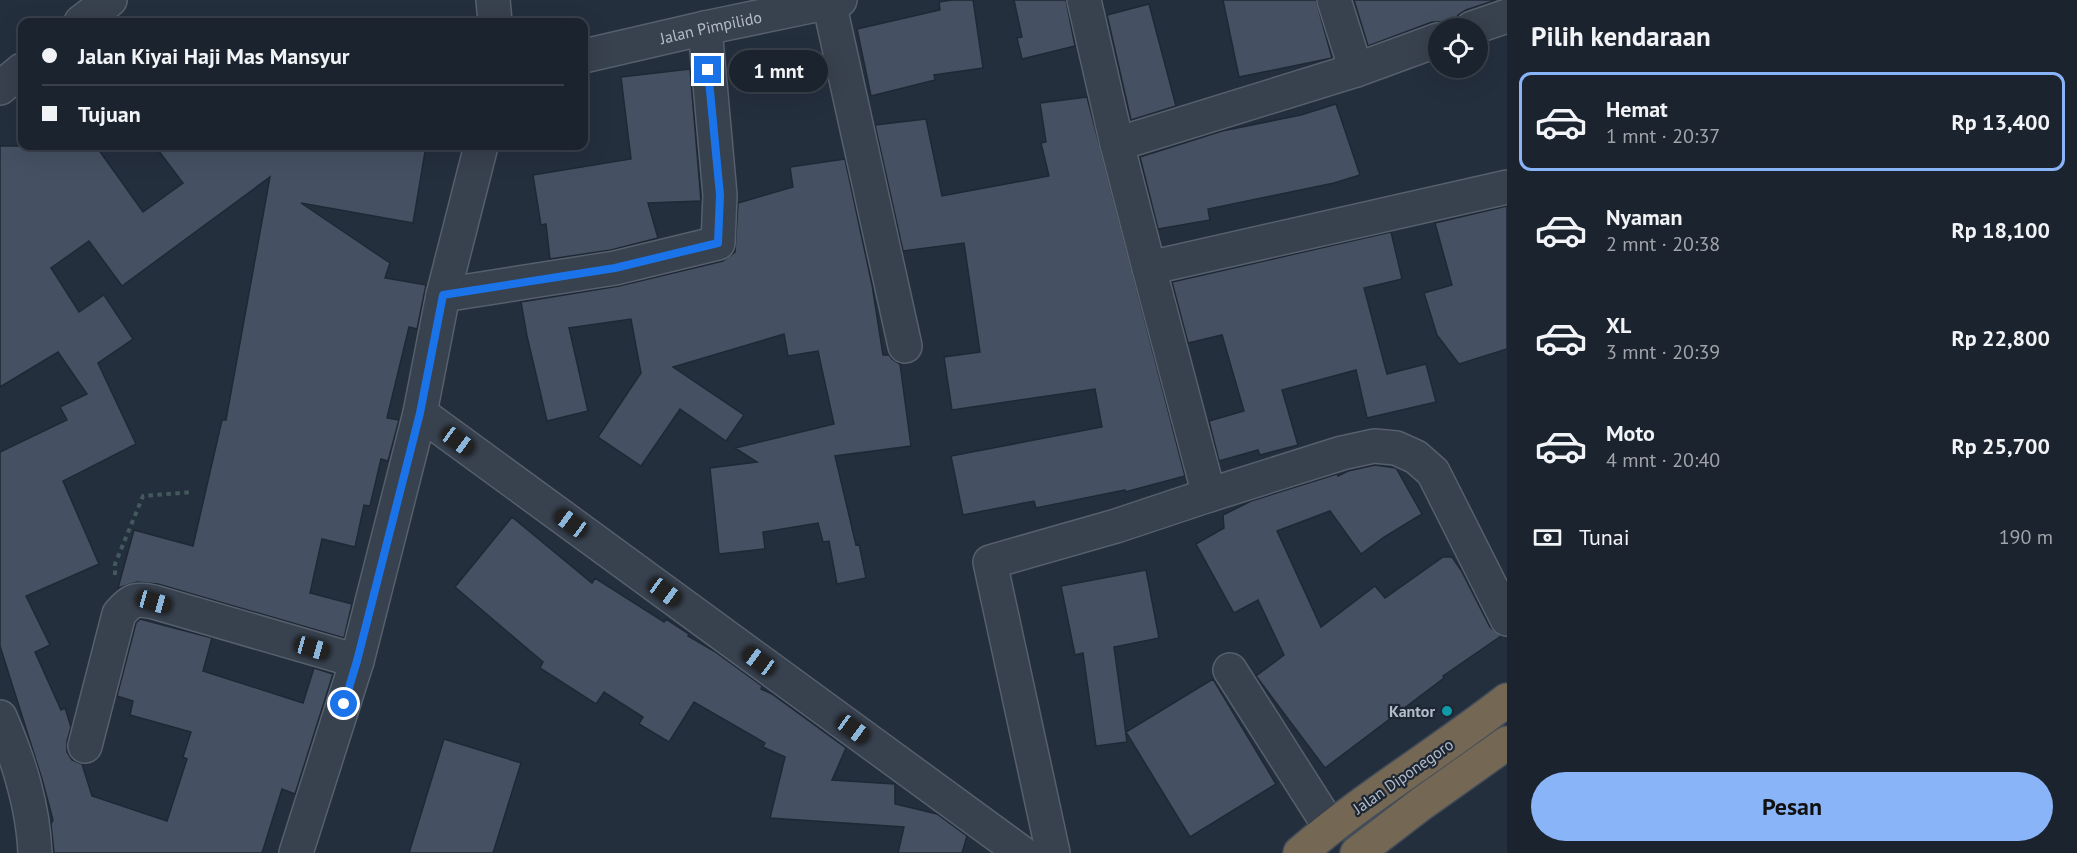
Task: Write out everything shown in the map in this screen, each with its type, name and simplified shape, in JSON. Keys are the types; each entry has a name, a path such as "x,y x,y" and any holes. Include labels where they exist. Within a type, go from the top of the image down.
{"highway":[{"name":"Jalan Diponegoro","path":"1299,853 1330,827 1458,738 1507,700"},
{"name":"Jalan Diponegoro","path":"1357,853 1507,743"}],"street":[{"path":"86,18 110,0"},
{"path":"493,0 495,18"},
{"path":"1084,0 1117,144 1209,495"},
{"path":"1334,0 1356,69"},
{"path":"834,1 905,346"},
{"name":"Jalan Pimpilido","path":"588,55 834,1"},
{"path":"1488,23 1507,16"},
{"path":"443,295 615,268 718,243 720,195 705,28"},
{"path":"1117,144 1356,69 1428,44"},
{"path":"0,87 18,73"},
{"path":"296,853 357,661 420,413 443,295 480,150"},
{"path":"1149,268 1507,187"},
{"path":"420,413 1022,853"},
{"path":"1053,853 990,561 1116,526 1342,453 1374,446 1396,448 1416,457 1433,472 1507,619"},
{"path":"85,746 119,614 129,602 141,599 154,602 357,661"},
{"path":"1230,670 1330,827"},
{"path":"0,717 18,759 34,822 35,853"}],"path":[{"path":"129,602 115,590 115,564 143,496 194,492"}],"building":[{"path":"973,0 983,68 934,75 935,80 871,96 857,29 940,10 939,2"},
{"path":"1014,0 1066,0 1075,46 1022,59 1017,38 1022,37"},
{"path":"1223,0 1316,0 1332,58 1239,77"},
{"path":"1354,0 1496,0 1466,10 1457,18 1428,18 1428,24 1368,46"},
{"path":"1149,4 1176,106 1131,120 1107,15"},
{"path":"690,69 701,201 648,203 658,238 611,250 550,259 546,224 541,225 533,175 631,159 621,77"},
{"path":"1087,97 1185,476 1125,492 1125,490 1036,508 1034,501 963,515 951,456 1102,427 1095,389 952,410 944,357 980,352 964,243 903,251 875,125 926,119 942,196 1049,176 1041,143 1046,142 1040,103"},
{"path":"1336,104 1360,175 1334,183 1208,209 1210,220 1158,229 1140,157 1222,131 1301,115"},
{"path":"0,146 18,146 18,150 99,150 143,212 183,183 158,150 425,150 413,223 301,203 390,263 385,278 426,285 417,329 409,327 387,418 399,420 388,461 381,459 370,506 364,505 355,547 322,539 310,593 352,604 344,638 158,584 137,582 118,588 134,530 193,546 222,420 226,420 270,177 122,286 89,241 51,268 79,312 104,295 133,339 98,363 136,444 63,481 99,564 26,596 50,645 35,652 61,710 65,708 71,727 67,752 72,760 82,764 92,796 167,821 187,759 183,757 191,732 130,715 133,701 117,696 136,623 140,619 212,638 203,671 303,703 314,668 333,674 295,794 282,789 262,853 54,853 51,824 53,820 0,646 0,452 67,420 60,407 87,394 58,352 0,387"},
{"path":"845,159 872,285 883,355 889,355 900,364 911,446 835,456 866,578 837,584 829,541 823,542 818,523 763,532 765,549 719,554 710,468 757,462 735,448 834,424 818,351 788,356 784,334 673,367 744,415 726,441 680,409 641,466 598,437 641,373 631,319 569,328 588,411 547,421 521,302 619,286 723,261 735,252 738,203 793,187 790,167"},
{"path":"1507,206 1507,349 1459,364 1437,335 1424,293 1452,285 1435,223"},
{"path":"1391,232 1402,279 1364,288 1387,374 1426,364 1436,402 1367,418 1356,370 1282,390 1298,445 1260,455 1258,450 1219,461 1209,421 1244,411 1222,335 1188,343 1172,282"},
{"path":"1375,465 1396,468 1422,514 1361,554 1330,511 1277,531 1321,627 1375,586 1385,598 1443,557 1452,557 1490,627 1501,636 1443,676 1444,678 1325,768 1256,676 1284,655 1258,600 1234,613 1196,544 1224,528 1223,515 1251,501 1337,474 1338,476 1348,471"},
{"path":"512,517 592,583 595,578 664,622 666,619 689,634 688,636 714,651 762,686 761,689 772,694 846,748 832,780 895,784 895,804 937,814 967,836 962,853 898,853 904,827 770,818 785,757 763,747 765,743 694,702 669,742 639,724 643,717 604,692 596,704 540,668 543,662 455,587"},
{"path":"1146,570 1159,638 1114,647 1127,742 1096,746 1083,653 1075,655 1061,586"},
{"path":"1213,679 1276,784 1190,837 1126,732"},
{"path":"444,739 521,763 493,853 409,853"}],"place":[{"name":"Kantor","path":"1447,711"}],"route":[{"path":"344,704 420,413 443,295 615,268 718,243 720,195 708,70"}]}
